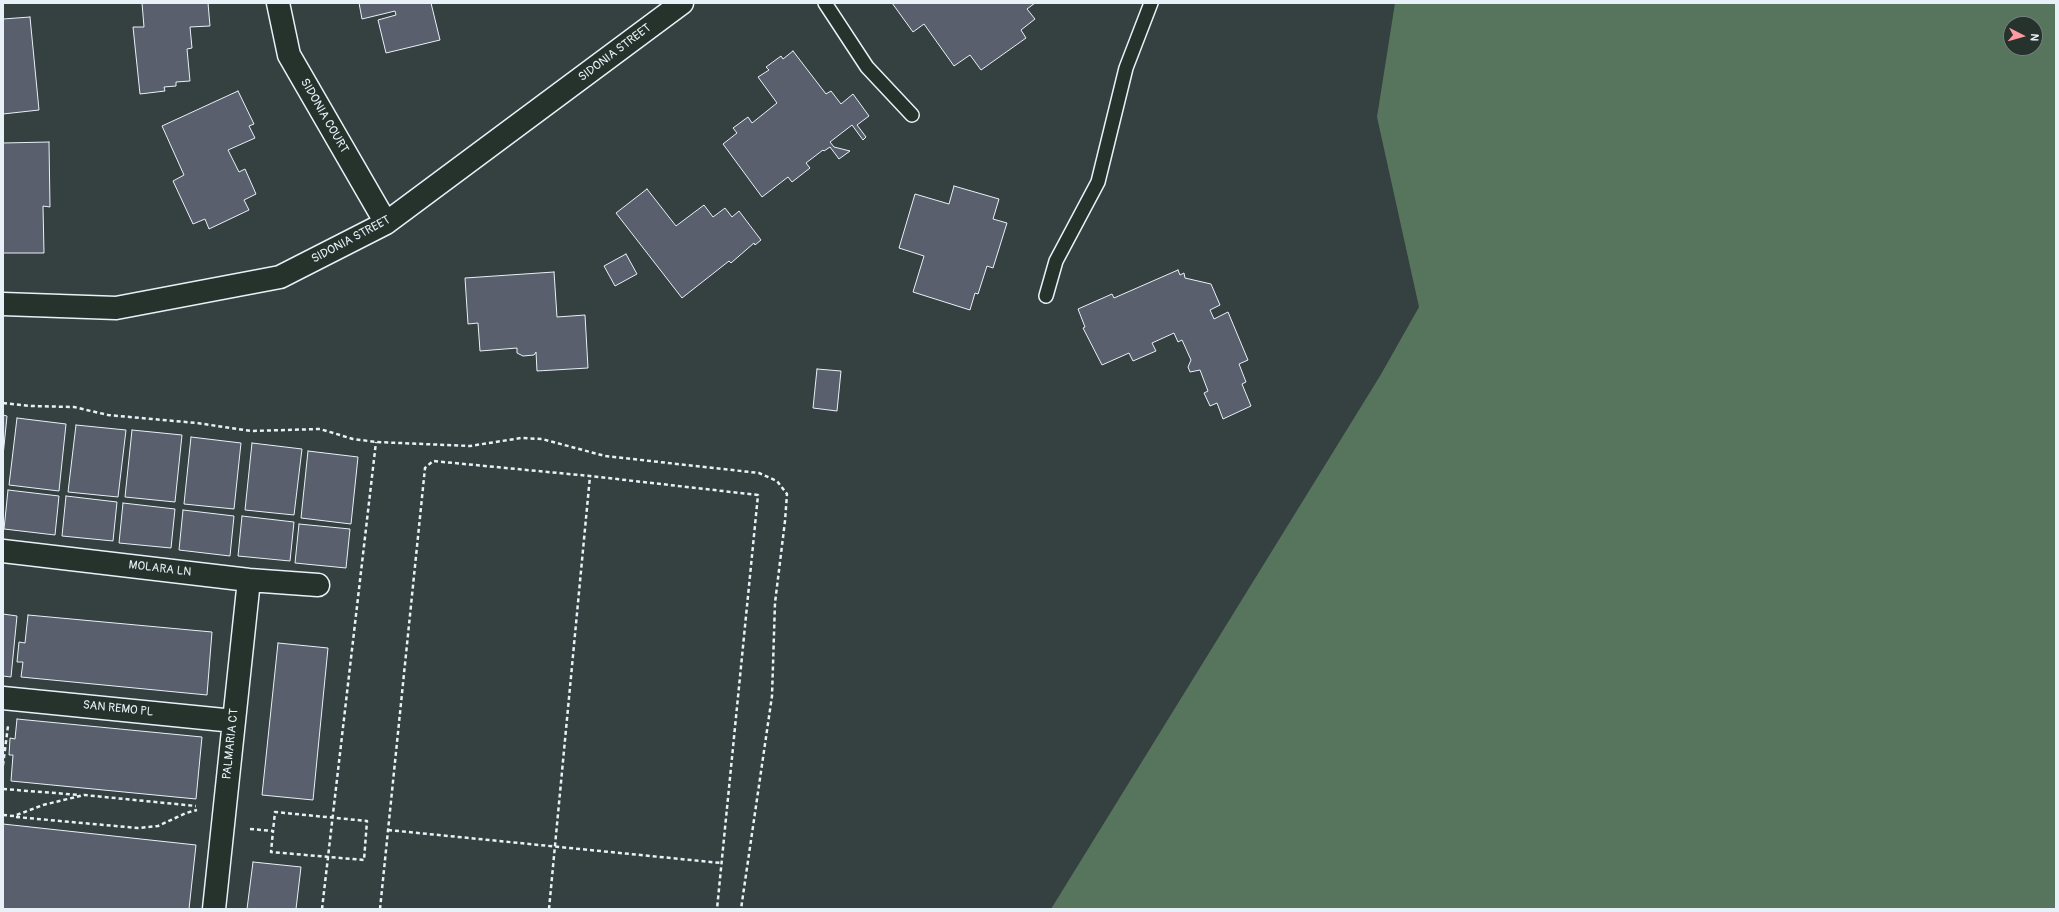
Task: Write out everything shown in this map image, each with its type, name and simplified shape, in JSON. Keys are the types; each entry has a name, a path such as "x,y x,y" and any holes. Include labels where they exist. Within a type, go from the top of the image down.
{"street":[{"name":"SIDONIA COURT","path":"278,3 289,54 386,223"},
{"name":"SIDONIA STREET","path":"3,304 116,308 280,277 386,223 682,3"},
{"name":"MOLARA LN","path":"3,551 249,580 318,585"},
{"name":"PALMARIA CT","path":"214,909 249,580"},
{"name":"SAN REMO PL","path":"3,698 234,721"}],"lane":[{"path":"825,3 867,68 912,115"},
{"path":"1046,296 1056,261 1098,182 1126,68 1151,3"}],"path":[{"path":"3,404 30,406 74,406 108,415 252,431 320,429 353,439 376,442 470,446 520,438 542,439 605,456 759,473 777,481 787,494 775,603 772,696 741,909"},
{"path":"322,909 376,442"},
{"path":"380,909 425,468 433,461 590,476 758,495 716,909"},
{"path":"549,909 590,476"},
{"path":"3,765 8,722"},
{"path":"3,789 84,795 202,807 158,826 138,828 3,815"},
{"path":"14,816 43,804 84,795"},
{"path":"275,812 367,822 364,860 271,852 273,831 275,812"},
{"path":"248,829 273,831"},
{"path":"388,830 721,863"}],"green space":[{"path":"1395,3 2056,3 2056,909 1051,909 1380,376 1419,307 1377,117"}],"building":[{"path":"142,3 208,3 210,26 190,27 192,48 187,49 190,81 176,82 176,86 164,87 165,91 140,94 133,27 144,27"},
{"path":"359,3 431,3 440,40 386,53 378,20 396,15 395,11 362,19"},
{"path":"892,3 1035,3 1027,9 1035,19 1021,30 1026,38 981,70 970,55 954,66 924,24 913,32"},
{"path":"30,17 39,110 3,114 3,19"},
{"path":"793,51 826,94 831,91 841,104 853,94 869,116 857,125 866,137 863,140 852,125 830,142 834,147 850,151 839,159 830,147 824,151 823,150 806,163 810,168 792,182 788,177 762,197 723,144 737,133 733,128 748,117 752,123 777,103 758,77 769,70 766,67 781,56 783,59"},
{"path":"238,91 254,124 249,126 255,138 228,150 239,172 245,169 256,194 244,200 249,210 209,229 205,219 193,224 173,181 184,175 162,126"},
{"path":"49,142 50,207 43,206 44,253 3,253 3,143"},
{"path":"954,186 999,199 993,219 1007,223 993,268 987,266 978,294 975,293 970,310 913,292 924,256 899,248 915,194 949,204"},
{"path":"647,189 676,226 704,205 713,217 725,208 732,217 739,211 761,240 755,245 754,243 731,263 729,261 682,298 616,213"},
{"path":"626,254 637,274 615,286 604,266"},
{"path":"1178,270 1180,275 1184,273 1185,278 1211,284 1220,305 1210,310 1214,319 1228,312 1248,360 1239,364 1246,382 1242,384 1251,406 1223,419 1217,403 1210,406 1204,393 1208,391 1200,370 1190,372 1188,367 1191,360 1182,340 1178,342 1174,333 1152,343 1156,351 1133,361 1129,353 1102,365 1083,328 1085,327 1078,309 1112,294 1114,298"},
{"path":"554,272 557,317 585,315 588,368 537,371 536,352 534,355 523,356 517,353 517,348 480,351 478,323 468,324 465,278"},
{"path":"817,369 841,371 837,411 813,408"},
{"path":"3,415 7,416 3,456"},
{"path":"17,418 66,424 59,491 9,485"},
{"path":"76,425 126,430 118,497 68,492"},
{"path":"132,430 182,435 175,502 125,497"},
{"path":"191,437 241,443 234,509 184,504"},
{"path":"252,443 302,449 294,515 245,510"},
{"path":"308,451 358,457 351,524 301,518"},
{"path":"8,490 59,496 55,535 4,529"},
{"path":"66,496 117,502 113,541 62,536"},
{"path":"123,503 175,509 171,548 119,543"},
{"path":"183,510 234,516 230,556 179,550"},
{"path":"242,516 294,522 290,561 238,556"},
{"path":"299,524 350,529 346,568 295,563"},
{"path":"3,614 17,616 11,677 3,676"},
{"path":"28,615 212,632 207,695 21,677 23,662 17,662 19,642 25,643"},
{"path":"278,643 328,648 313,800 262,795"},
{"path":"17,719 202,737 196,799 11,781 13,755 9,755 10,738 15,739"},
{"path":"3,824 196,845 189,909 3,909"},
{"path":"253,862 301,867 296,909 247,909"}]}
